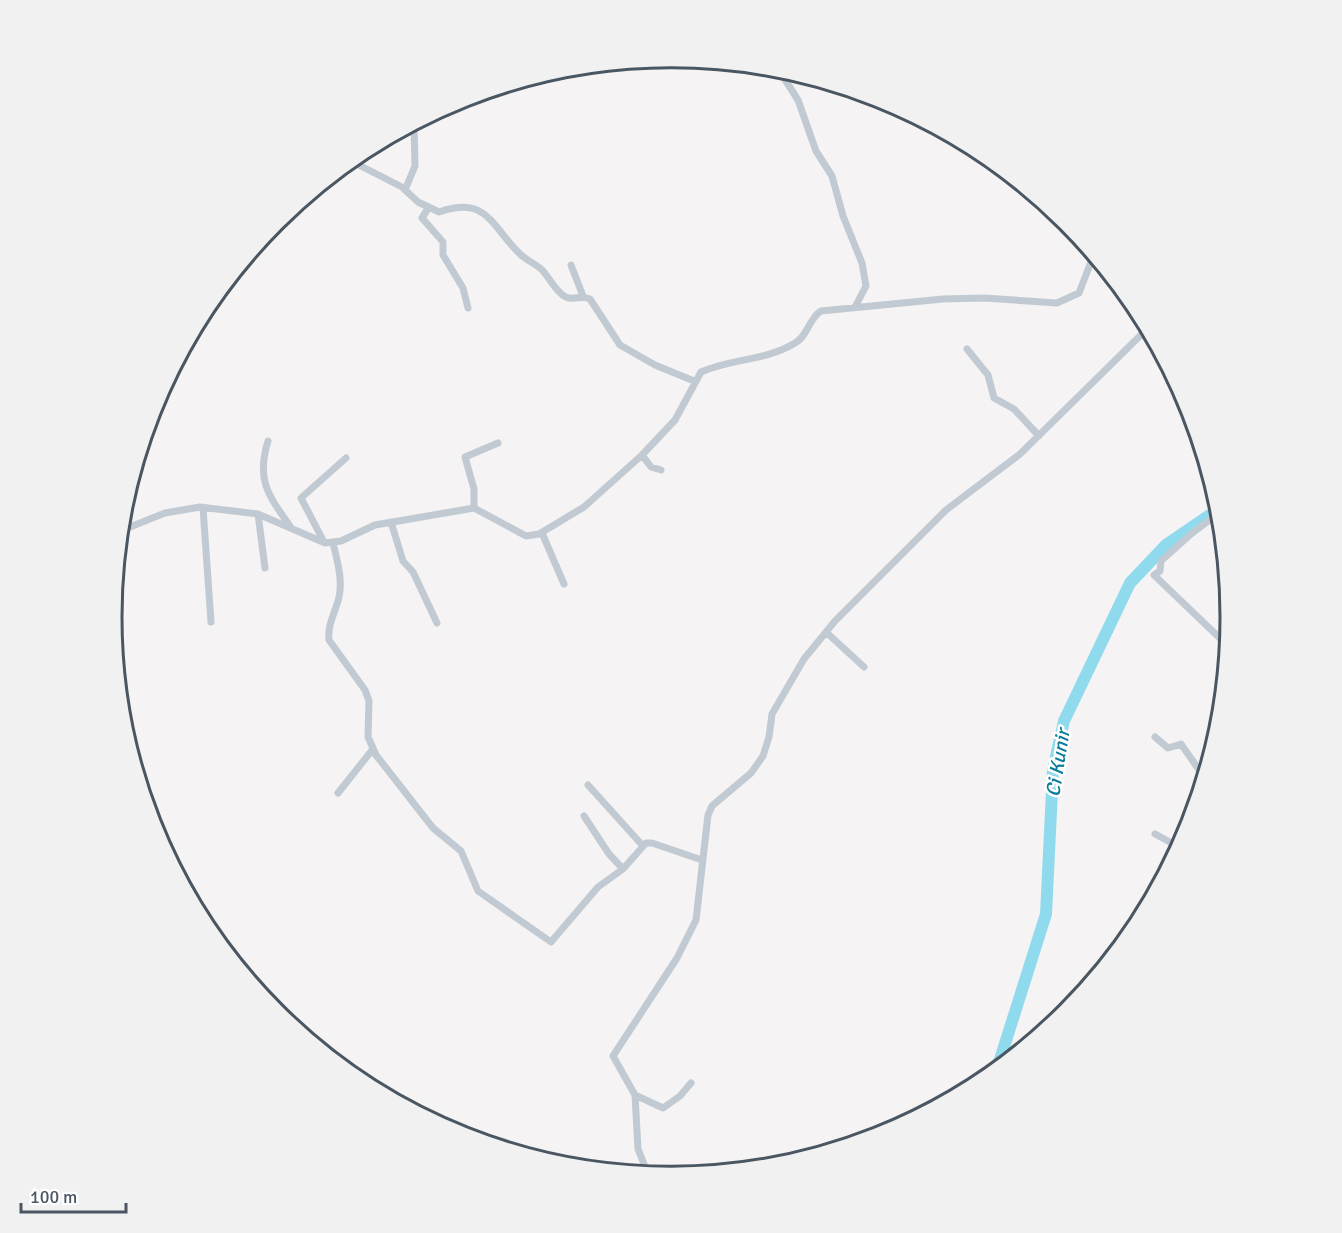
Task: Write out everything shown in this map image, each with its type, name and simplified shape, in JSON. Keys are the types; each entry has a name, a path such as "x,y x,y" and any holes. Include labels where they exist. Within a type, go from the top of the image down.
{"street":[{"path":"785,79 798,100 816,151 832,176 843,216 862,263 866,286 855,307"},
{"path":"405,190 415,166 414,131"},
{"path":"359,165 405,190 418,202 439,212 465,206 483,212 521,254 545,273 562,295 568,298 583,296 592,301 620,345 655,365 694,381"},
{"path":"429,207 422,218 443,242 443,255 463,288 468,308"},
{"path":"130,527 176,509 203,508 258,514 329,543 364,528 474,507 526,536 542,533 584,507 642,455 675,420 694,381 701,372 713,367 766,356 793,345 801,340 814,315 821,311 943,299 998,299 1057,303 1078,293 1090,263"},
{"path":"571,265 583,296"},
{"path":"644,1165 638,1149 635,1095 613,1056 688,940 696,920 708,815 712,806 740,784 763,756 769,737 772,714 778,700 794,673 826,632 871,583 915,543 946,510 992,477 1039,436 1141,335"},
{"path":"967,349 987,374 994,398 1014,409 1039,436"},
{"path":"268,441 262,466 264,483 272,501 290,526"},
{"path":"474,507 474,489 465,457 498,443"},
{"path":"642,455 651,467 661,470"},
{"path":"346,458 300,499 329,543 339,575 339,595 328,633 329,640 360,681 369,701 366,728 373,749 433,828 461,850 478,891 548,941 555,940 569,918 598,887 623,869 643,846 652,843 702,860"},
{"path":"203,508 211,621"},
{"path":"258,514 265,568"},
{"path":"1211,520 1166,557 1159,564 1160,571 1154,575 1219,638"},
{"path":"391,522 403,561 413,572 437,623"},
{"path":"542,533 564,584"},
{"path":"826,632 864,667"},
{"path":"1155,737 1168,748 1181,744 1198,769"},
{"path":"338,793 373,749"},
{"path":"588,785 643,846"},
{"path":"584,816 609,854 623,869"},
{"path":"1155,834 1171,843"},
{"path":"635,1095 663,1108 680,1096 692,1083"}],"waterway":[{"name":"Ci Kunir","path":"1002,1054 1046,914 1053,770 1064,721 1130,583 1166,545 1210,515"}]}
